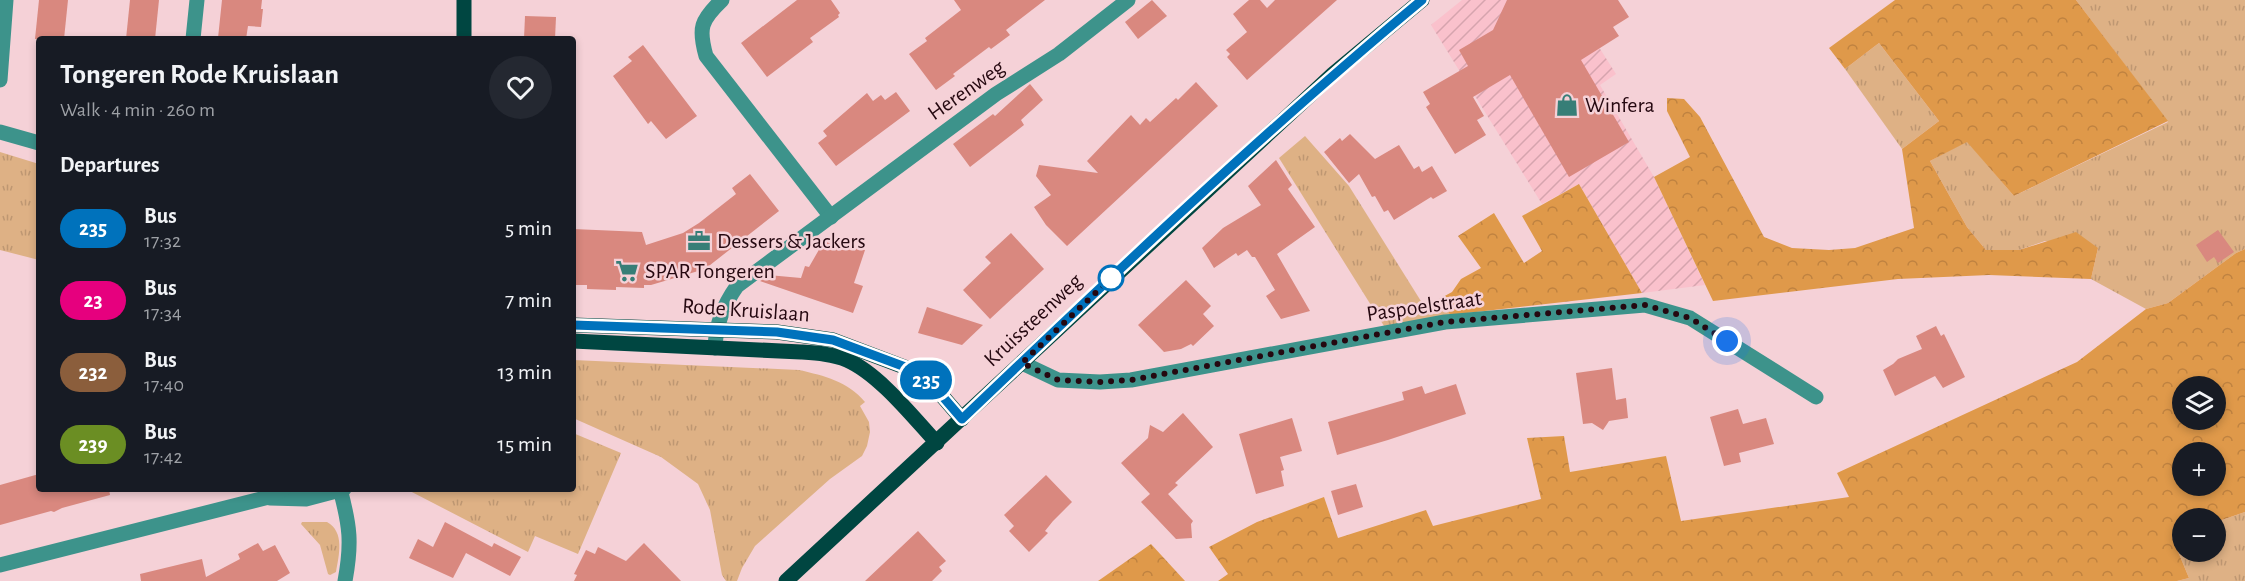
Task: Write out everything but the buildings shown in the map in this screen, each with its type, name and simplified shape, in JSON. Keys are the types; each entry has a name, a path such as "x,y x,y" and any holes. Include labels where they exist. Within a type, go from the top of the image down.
{"main road":[{"path":"464,36 465,0"},
{"name":"Kruissteenweg","path":"786,581 1333,74 1422,0"},
{"name":"Rode Kruislaan","path":"576,325 792,333 844,343 908,368 931,383 962,419"},
{"name":"Rode Kruislaan","path":"576,341 801,352 847,360 888,391 937,443"}],"street":[{"path":"0,80 6,0"},
{"path":"192,36 197,0"},
{"path":"722,0 709,13 700,34 706,56 831,217"},
{"name":"Herenweg","path":"715,348 716,329 726,302 737,286 996,94 1059,54 1128,0"},
{"path":"0,132 36,142"},
{"name":"Paspoelstraat","path":"1022,363 1058,380 1100,382 1131,380 1445,322 1645,305 1690,318 1816,397"},
{"path":"0,565 266,498 278,492"},
{"path":"266,498 306,499 330,492"},
{"path":"342,492 348,519 351,552 345,581"}],"shaded area":[{"path":"1462,0 1569,0 1616,74 1600,85 1654,177 1705,285 1642,293 1579,184 1542,204 1431,25"}],"green space":[{"path":"1895,0 2076,0 2168,121 2014,196 1967,142 1930,161 1967,227 1986,250 2019,250 2076,232 2098,248 2091,279 1989,275 1898,279 1713,301 1654,177 1690,157 1667,111 1667,98 1684,99 1700,117 1764,237 1792,248 1829,250 1855,248 1914,228 1902,149 1939,121 1879,43 1845,69 1829,48"},
{"path":"2076,0 2245,0 2245,249 2236,253 2168,303 2146,309 2091,279 2098,248 2045,241 2019,250 1986,250 1967,227 1930,161 1967,141 2014,196 2168,122"},
{"path":"1879,43 1939,121 1902,149 1845,69"},
{"path":"1305,136 1349,186 1424,306 1441,298 1450,315 1384,326 1279,158"},
{"path":"0,152 36,163 36,259 0,250"},
{"path":"1579,184 1642,293 1450,315 1441,298 1452,292 1461,279 1481,268 1458,236 1494,213 1524,263 1542,251 1522,216"},
{"path":"2245,249 2245,512 2226,519 2226,508 2172,508 2172,562 2182,562 2189,578 2177,581 1218,581 1228,574 1209,547 1257,522 1324,497 1338,538 1426,510 1433,526 1541,499 1527,438 1564,436 1570,472 1666,456 1681,521 1849,497 1837,473 2077,362 2146,309 2168,303 2236,253"},
{"path":"576,360 799,370 835,380 851,389 865,402 860,406 869,422 870,432 862,456 830,479 755,546 737,581 726,581 722,575 710,510 698,484 661,457 576,419"},
{"path":"576,434 621,453 578,554 535,536 528,552 412,492 576,492"},
{"path":"2245,512 2245,581 2177,581 2189,578 2182,562 2226,562 2226,519"},
{"path":"302,522 327,522 333,526 339,538 336,572 330,575 320,545 301,524"},
{"path":"1151,544 1185,581 1098,581"}],"bus line":[{"name":"235","path":"576,325 777,332 833,340 908,368 931,383 962,419 1333,74 1422,0"}],"place":[{"name":"Winfera","path":"1567,105"},
{"name":"Dessers & Jackers","path":"699,241"},
{"name":"SPAR Tongeren","path":"627,271"}],"route":[{"path":"1111,278 1022,363 1058,380 1100,382 1131,380 1445,322 1645,305 1690,318 1727,341"}]}
